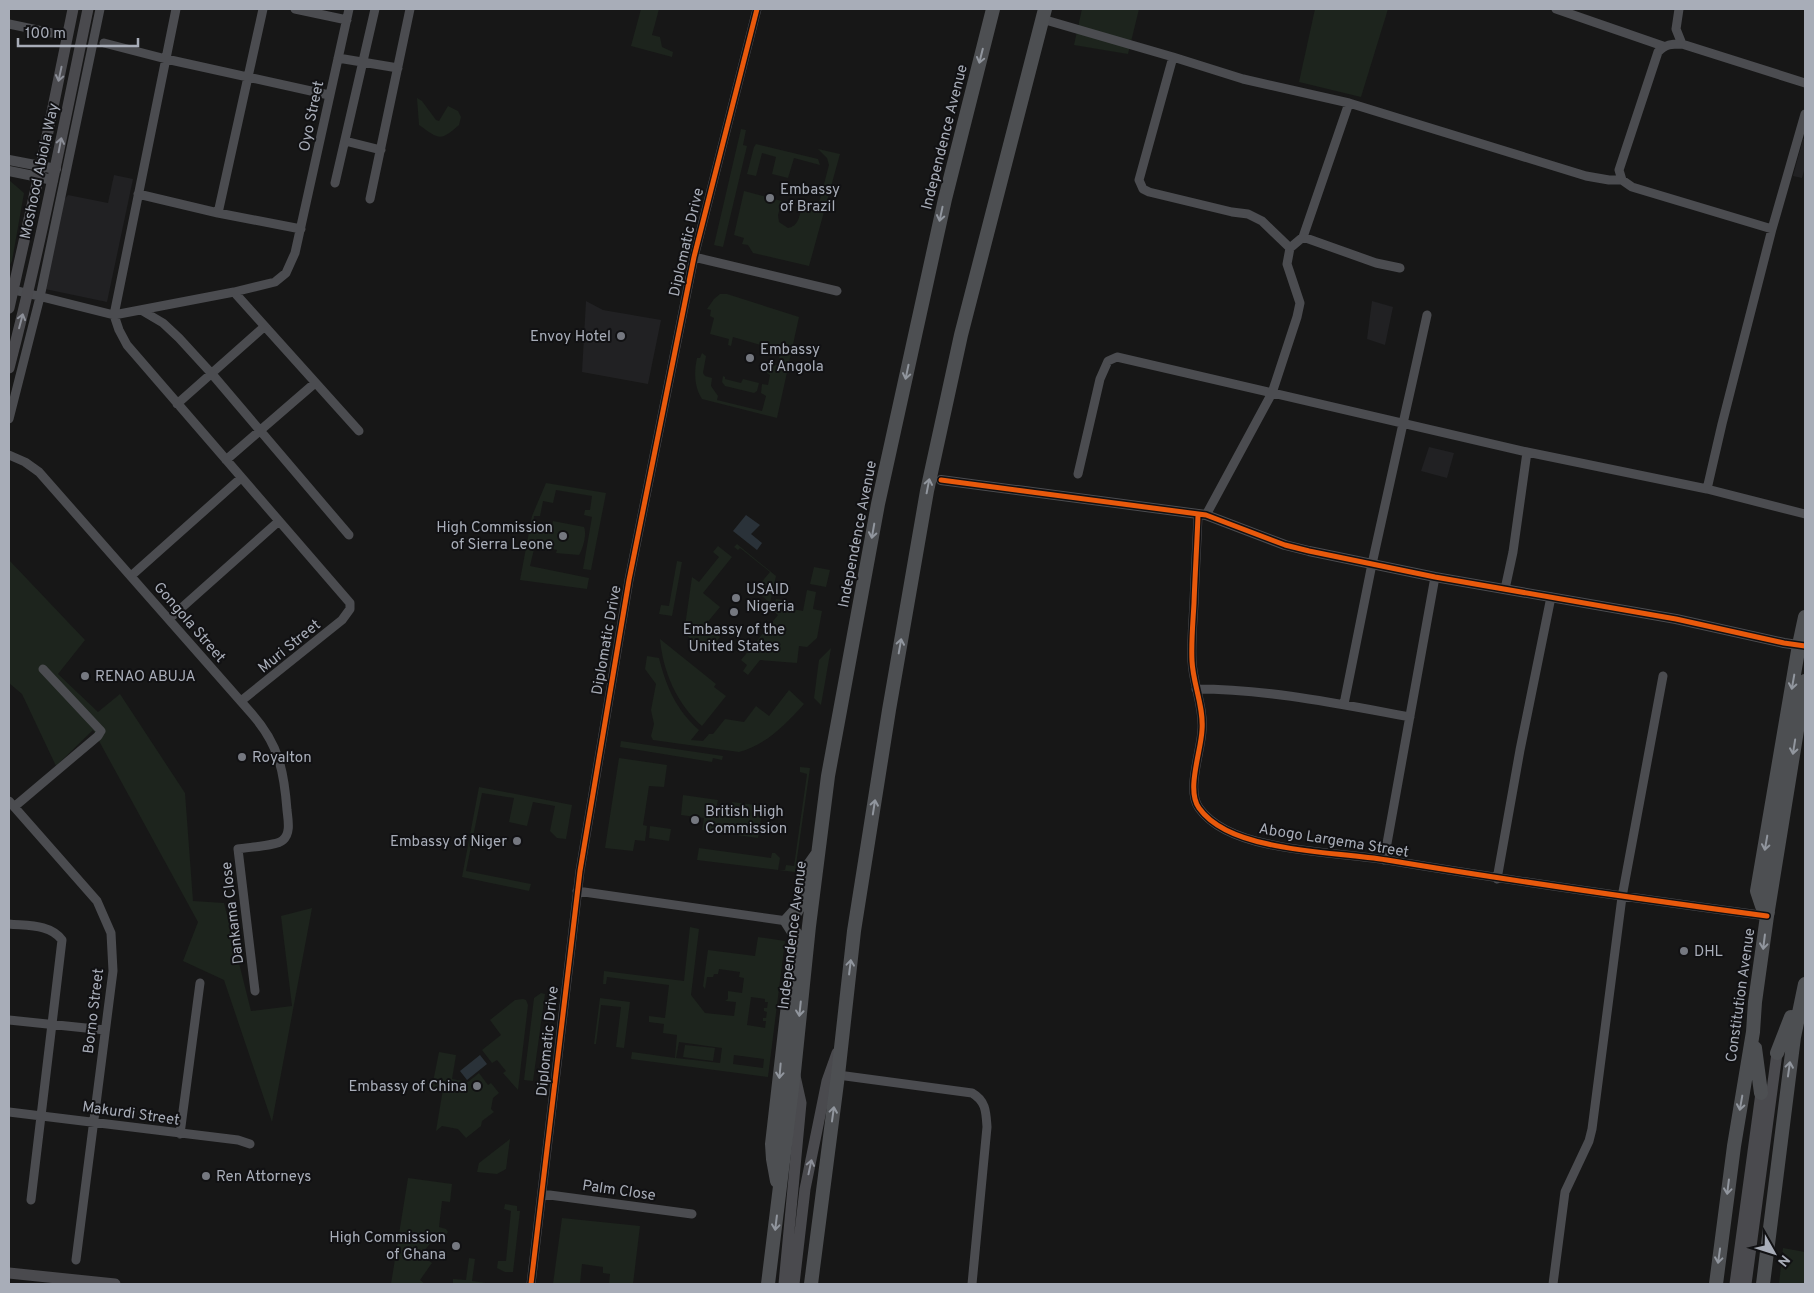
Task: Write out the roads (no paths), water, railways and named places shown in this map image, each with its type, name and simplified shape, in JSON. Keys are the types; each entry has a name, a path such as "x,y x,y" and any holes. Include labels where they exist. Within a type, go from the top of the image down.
{"main road":[{"name":"Moshood Abiola Way","path":"9,308 40,172 73,9"},
{"name":"Moshood Abiola Way","path":"9,368 28,294 44,246 54,175 88,9"},
{"name":"Independence Avenue","path":"768,1284 828,776 878,504 945,199 993,9"},
{"path":"811,1284 854,932 889,710 927,491 961,335 1044,14"},
{"path":"1767,914 1757,891 1802,650 1805,617"},
{"name":"Constitution Avenue","path":"1716,1284 1734,1146 1753,1032 1755,1002 1767,914 1805,681"},
{"path":"780,1191 773,1159 772,1144 796,935 787,921 799,905 805,872 818,855"},
{"path":"1746,1284 1748,1230 1758,1155 1777,1053 1805,986"},
{"path":"1762,1284 1794,1036 1805,986"},
{"path":"1753,1032 1761,1094 1758,1155"},
{"path":"794,1284 805,1189 827,1081 840,1045"},
{"name":"Independence Avenue","path":"784,1284 801,1104 794,1072"},
{"path":"1735,1284 1748,1230"},
{"path":"9,1273 115,1284"}],"street":[{"path":"9,419 40,297 44,246 100,9"},
{"path":"169,619 279,521 127,345 114,315 176,9"},
{"path":"218,213 263,9"},
{"path":"295,9 347,20"},
{"name":"Oyo Street","path":"114,315 234,292 279,280 291,265 349,9"},
{"path":"335,183 375,9"},
{"path":"370,199 410,9"},
{"name":"Diplomatic Drive","path":"531,1284 577,891 629,580 694,257 757,9"},
{"path":"1556,9 1663,46"},
{"path":"1679,9 1676,29 1682,44"},
{"path":"1044,14 1242,79 1349,103 1586,176 1622,180 1632,187 1772,229"},
{"path":"9,24 52,33"},
{"path":"104,43 166,59 329,95"},
{"path":"1622,180 1619,170 1658,52 1663,46 1682,44 1805,83"},
{"path":"1173,57 1139,180 1140,184 1149,192 1248,214 1262,221 1290,248"},
{"path":"338,58 398,68"},
{"path":"1202,515 1272,393 1297,317 1300,302 1287,264 1290,248 1303,237 1349,103"},
{"path":"1707,489 1772,229 1805,114"},
{"path":"345,141 380,150"},
{"path":"9,160 40,172 54,175"},
{"path":"9,171 40,172"},
{"path":"138,194 218,213 300,229"},
{"path":"1303,237 1376,263 1400,268"},
{"path":"694,257 837,291"},
{"path":"14,290 114,315"},
{"path":"234,292 359,431"},
{"path":"141,310 171,330 212,374 349,535"},
{"path":"1344,704 1372,564 1427,315"},
{"path":"177,404 264,327"},
{"path":"1078,474 1100,378 1106,364 1112,358 1117,357 1527,452 1707,489 1805,514"},
{"path":"226,460 314,383"},
{"path":"1505,589 1514,552 1527,452"},
{"name":"Gongola Street","path":"9,455 21,460 39,472 264,728 273,742 280,760 286,789 288,827 283,840"},
{"path":"131,576 241,478"},
{"path":"941,480 1202,515 1285,544 1372,564 1676,619 1784,643 1802,650"},
{"name":"Abogo Largema Street","path":"1202,515 1192,648 1193,671 1202,727 1195,773 1194,798 1199,808 1228,831 1270,845 1384,860 1622,897 1767,914"},
{"name":"Muri Street","path":"241,701 342,620 350,609 350,603 347,598 279,521"},
{"path":"1384,860 1435,576"},
{"path":"1497,879 1520,750 1551,597"},
{"path":"12,804 98,736 101,731 43,668"},
{"path":"1553,1284 1565,1192 1589,1141 1592,1129 1622,897 1663,676"},
{"path":"1196,689 1251,691 1344,704 1410,717"},
{"name":"Borno Street","path":"12,804 97,901 112,933 114,950 113,971 76,1260"},
{"name":"Dankama Close","path":"255,991 238,849 280,843 283,840"},
{"path":"577,891 787,921"},
{"path":"9,924 49,928 62,940 31,1200"},
{"path":"180,1134 200,983"},
{"path":"9,1020 105,1030"},
{"path":"838,1075 972,1092 984,1103 987,1127 972,1284"},
{"name":"Makurdi Street","path":"9,1112 238,1140 250,1144"},
{"name":"Palm Close","path":"542,1194 692,1214"}],"place":[{"name":"Embassy of Brazil","path":"770,198"},
{"name":"Envoy Hotel","path":"621,336"},
{"name":"Embassy of Angola","path":"750,358"},
{"name":"High Commission of Sierra Leone","path":"563,536"},
{"name":"USAID Nigeria","path":"736,598"},
{"name":"Embassy of the United States","path":"734,612"},
{"name":"RENAO ABUJA","path":"85,676"},
{"name":"Royalton","path":"242,757"},
{"name":"British High Commission","path":"695,820"},
{"name":"Embassy of Niger","path":"517,841"},
{"name":"DHL","path":"1684,951"},
{"name":"Embassy of China","path":"477,1086"},
{"name":"Ren Attorneys","path":"206,1176"},
{"name":"High Commission of Ghana","path":"456,1246"}]}
